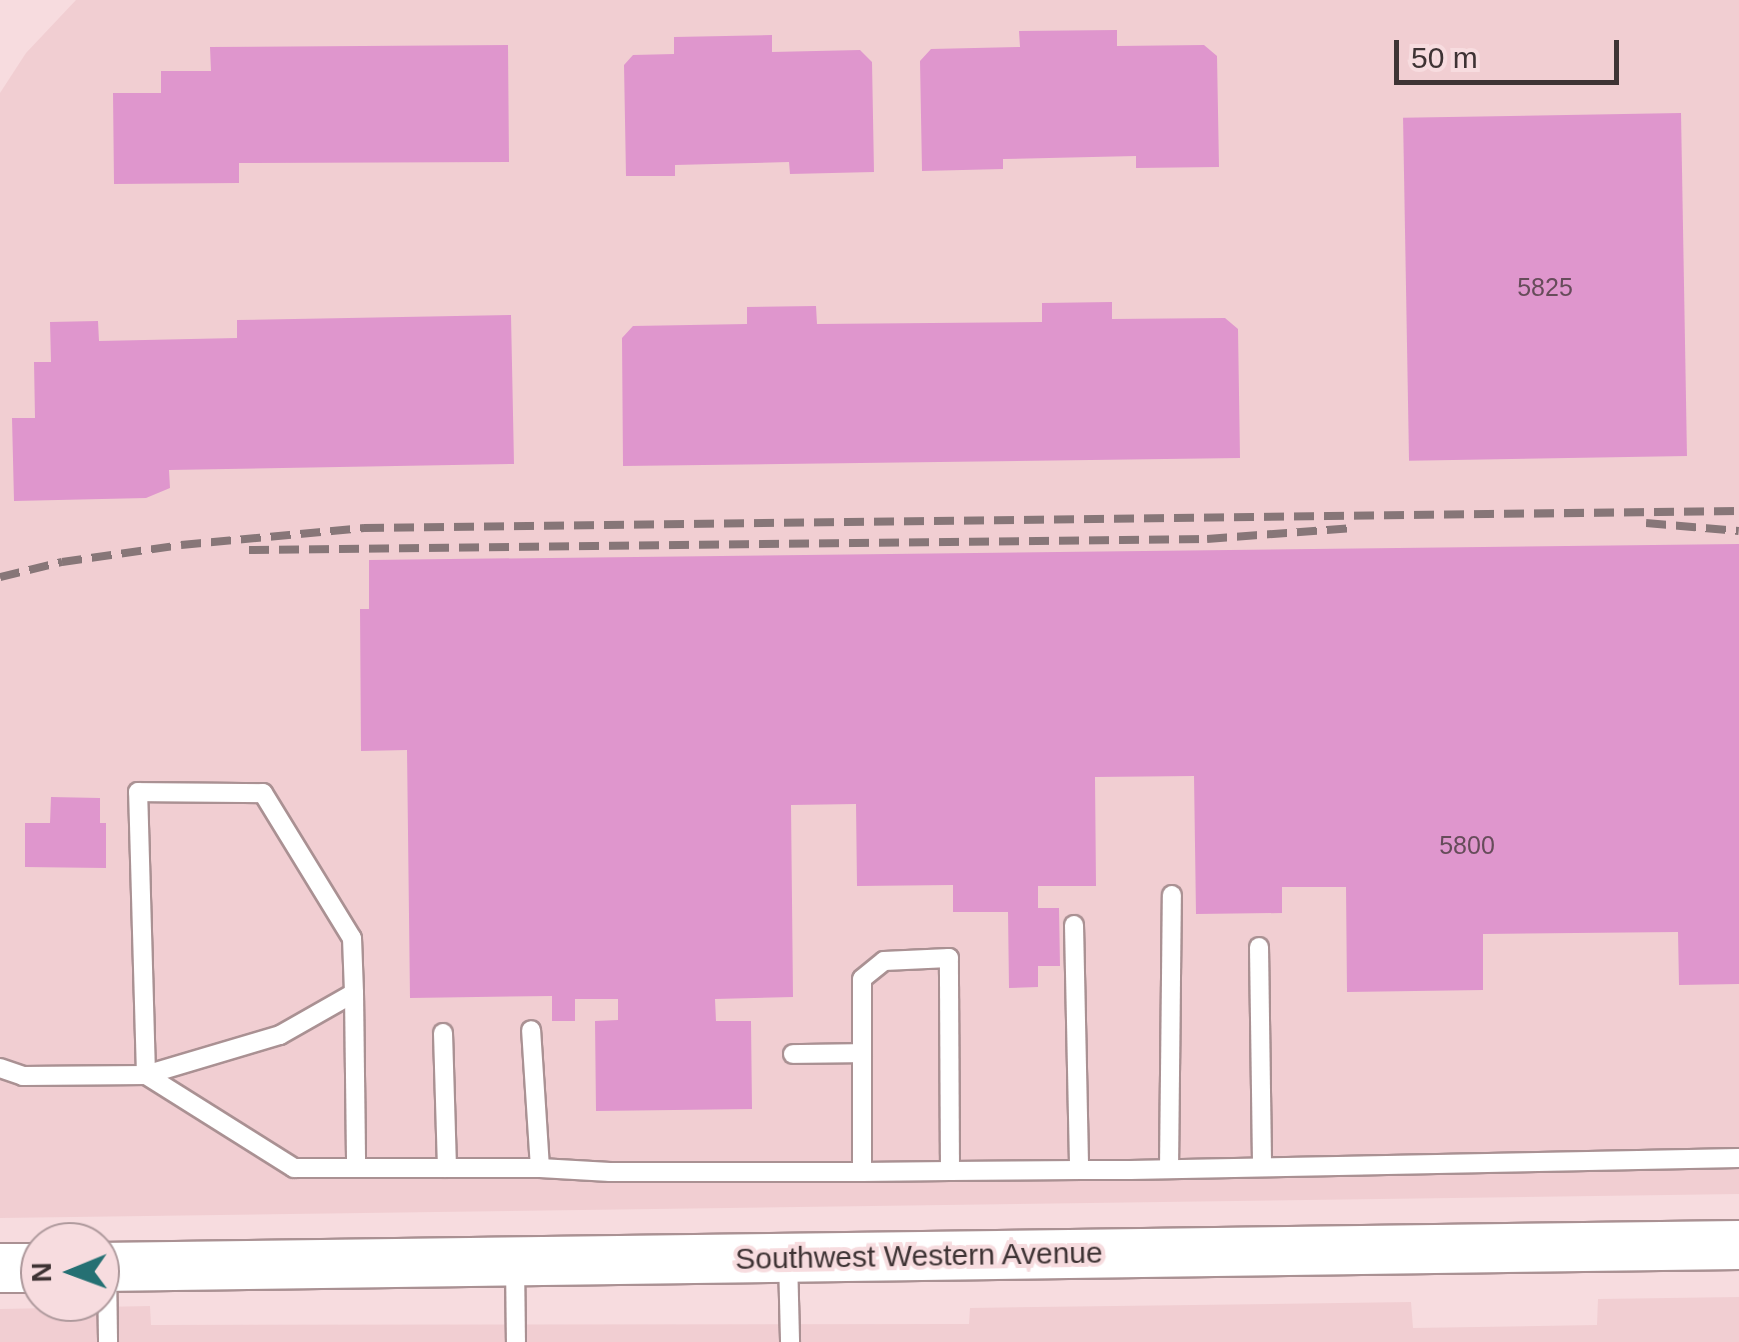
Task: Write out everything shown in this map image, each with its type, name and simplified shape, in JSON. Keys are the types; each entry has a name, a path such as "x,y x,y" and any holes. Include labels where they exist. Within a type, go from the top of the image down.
{"main road":[{"name":"Southwest Western Avenue","path":"120,1267 1739,1245"}],"lane":[{"path":"146,1075 138,792 263,793 352,938 356,1168"},
{"path":"1169,1169 1172,895"},
{"path":"1074,925 1079,1170"},
{"path":"1258,947 1262,1167"},
{"path":"862,1172 862,979 884,961 949,958 950,1171"},
{"path":"0,1068 24,1076 146,1075 280,1035 354,993"},
{"path":"531,1030 540,1168"},
{"path":"443,1033 447,1168"},
{"path":"793,1054 862,1053"},
{"path":"146,1075 294,1168 862,1172 1739,1158"},
{"path":"788,1258 790,1342"},
{"path":"515,1261 516,1342"}],"shaded area":[{"path":"76,0 1739,0 1739,1194 0,1218 0,93 26,53"},
{"path":"1739,1297 1739,1342 0,1342 0,1309 20,1309 20,1322 120,1322 120,1307 150,1306 151,1325 969,1324 970,1308 1411,1302 1413,1328 1597,1325 1598,1299"}],"building":[{"path":"1117,30 1117,46 1204,45 1217,56 1219,167 1136,168 1136,156 1003,159 1003,169 922,171 920,61 931,49 1020,47 1019,31"},
{"path":"772,35 772,52 860,50 872,62 874,172 790,174 789,162 675,165 675,176 626,176 624,65 633,55 674,54 674,37"},
{"path":"508,45 509,162 239,163 239,183 114,184 113,93 161,93 161,71 211,71 210,47"},
{"path":"1681,113 1687,456 1409,461 1403,118"},
{"path":"1112,302 1112,319 1225,318 1238,329 1240,458 623,466 622,338 633,326 747,324 747,307 816,306 817,324 1042,322 1042,303"},
{"path":"511,315 514,464 169,470 170,488 146,498 14,501 12,418 35,418 34,362 51,362 50,322 98,321 99,341 237,338 237,320"},
{"path":"1739,544 1739,984 1679,985 1678,932 1483,934 1483,990 1347,992 1346,887 1282,887 1282,913 1196,914 1194,776 1095,777 1096,886 1038,886 1038,908 1059,908 1060,966 1038,966 1038,987 1009,988 1008,912 953,912 953,885 857,886 856,804 791,805 793,997 715,999 716,1021 751,1021 752,1109 596,1111 595,1021 618,1020 618,999 575,999 575,1021 552,1021 552,996 410,998 407,750 361,751 360,609 369,609 369,560"},
{"path":"51,797 100,798 100,823 106,823 106,868 25,867 25,823 50,823"}],"railway":[{"path":"0,577 62,562 181,545 364,528 1739,511"},
{"path":"1646,523 1739,531"},
{"path":"249,550 1207,539 1354,528"}]}
